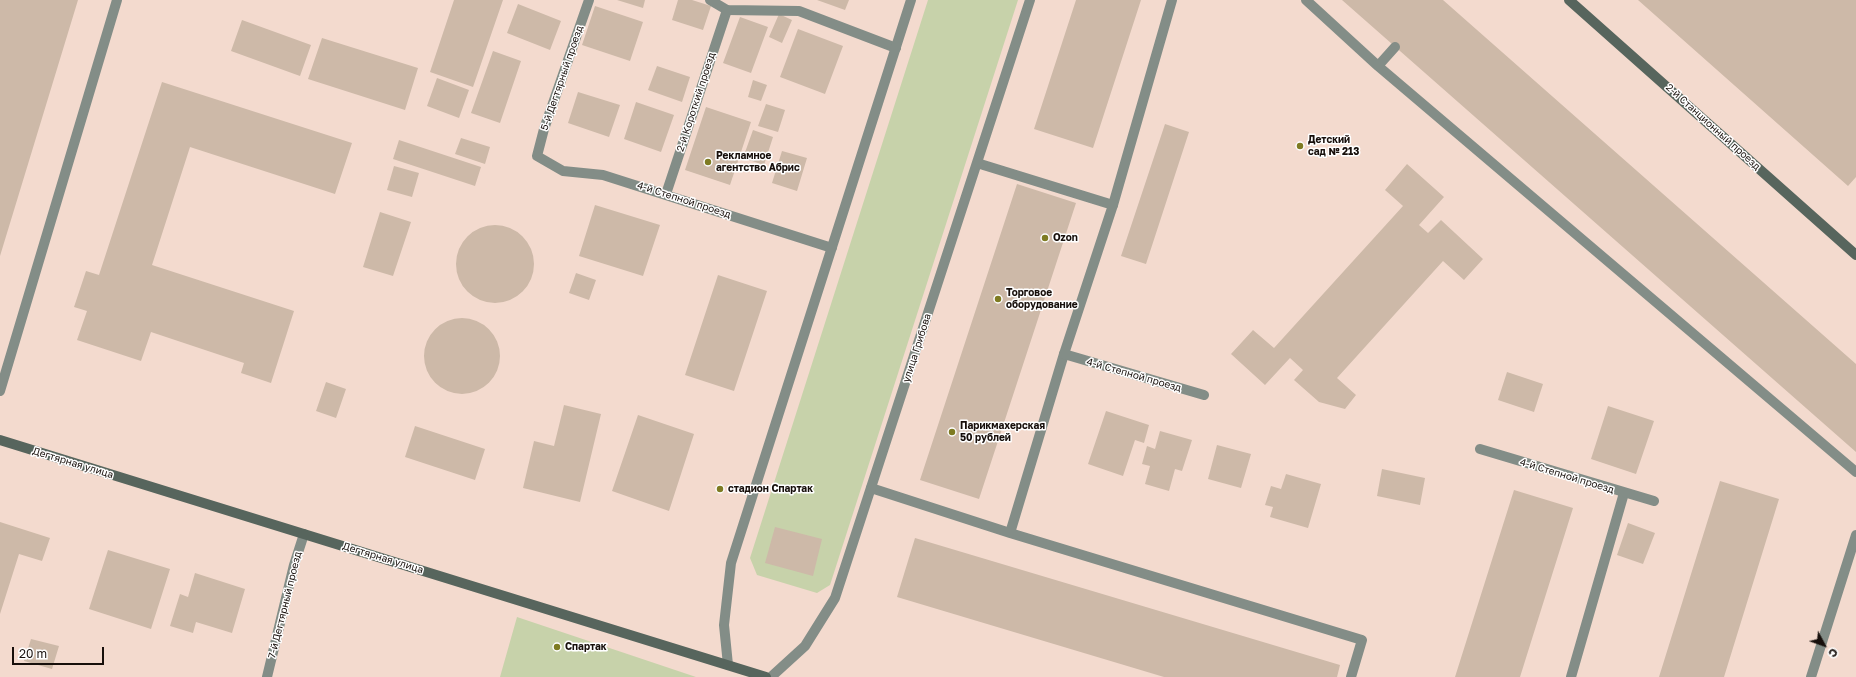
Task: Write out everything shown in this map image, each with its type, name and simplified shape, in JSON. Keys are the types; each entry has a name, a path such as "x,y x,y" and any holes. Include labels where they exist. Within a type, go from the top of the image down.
{"main road":[{"name":"2-й Станционный проезд","path":"1569,0 1856,255"},
{"name":"Дегтярная улица","path":"0,440 766,677"}],"street":[{"path":"0,391 117,0"},
{"name":"5-й Дегтярный проезд","path":"537,156 544,129 589,0"},
{"path":"710,0 727,10 799,11 896,48"},
{"path":"728,665 724,625 731,563 896,48 910,0"},
{"name":"улица Грибова","path":"771,677 804,646 835,598 1030,0"},
{"path":"1010,534 1064,354 1113,205 1172,0"},
{"path":"1306,0 1378,66 1856,472"},
{"name":"2-й Короткий проезд","path":"666,194 727,10"},
{"path":"1378,66 1394,46"},
{"name":"4-й Степной проезд","path":"537,156 563,171 603,175 832,248"},
{"path":"977,163 1113,205"},
{"name":"4-й Степной проезд","path":"1064,354 1204,395"},
{"name":"4-й Степной проезд","path":"1480,449 1654,501"},
{"path":"871,488 1010,534 1362,640 1351,677"},
{"path":"1571,677 1624,493"},
{"name":"7-й Дегтярный проезд","path":"267,677 294,565 304,534"},
{"path":"1811,677 1856,535"}],"green space":[{"path":"928,0 1018,0 830,585 817,593 757,575 750,558"},
{"name":"Спартак","path":"517,617 696,677 500,677"}],"building":[{"path":"0,0 78,0 0,256"},
{"path":"454,0 503,0 473,87 430,72"},
{"path":"617,0 645,0 643,8"},
{"path":"678,0 692,0 711,6 703,30 672,20"},
{"path":"817,0 849,0 845,10"},
{"path":"1076,0 1141,0 1093,148 1034,129"},
{"path":"1342,0 1443,0 1856,364 1856,452"},
{"path":"1638,0 1856,0 1856,177 1848,186"},
{"path":"518,4 561,21 550,50 507,33"},
{"path":"595,6 643,22 630,61 582,45"},
{"path":"779,14 792,20 782,43 769,37"},
{"path":"740,17 768,27 751,73 723,63"},
{"path":"242,20 311,45 300,76 231,51"},
{"path":"798,29 843,46 825,94 780,77"},
{"path":"322,38 418,68 405,110 308,79"},
{"path":"493,51 521,61 500,123 471,113"},
{"path":"657,66 690,77 682,102 648,90"},
{"path":"437,78 469,90 459,118 427,106"},
{"path":"753,80 767,85 761,101 748,97"},
{"path":"162,82 352,143 335,194 190,147 152,265 294,311 271,383 241,373 244,363 151,332 141,361 77,340 87,311 74,307 86,271 99,275"},
{"path":"578,92 620,105 609,137 568,123"},
{"path":"636,102 674,115 661,152 624,139"},
{"path":"766,104 785,110 778,132 758,126"},
{"path":"706,107 751,122 730,185 685,170"},
{"path":"1165,124 1189,132 1146,264 1121,256"},
{"path":"753,130 773,137 764,165 743,158"},
{"path":"461,138 490,147 485,164 455,154"},
{"path":"399,140 481,167 475,186 393,159"},
{"path":"782,151 807,158 797,191 772,183"},
{"path":"1407,164 1444,197 1419,225 1428,233 1441,220 1483,259 1464,280 1443,261 1337,378 1356,395 1345,409 1319,402 1294,380 1303,370 1290,358 1265,385 1231,354 1253,330 1274,348 1403,206 1385,190"},
{"path":"394,166 419,173 412,197 387,190"},
{"path":"1017,184 1076,203 979,499 920,480"},
{"path":"595,205 660,225 643,276 579,256"},
{"path":"380,212 411,222 393,276 363,267"},
{"path":"495,225 510,228 522,237 531,249 534,264 531,279 522,291 510,300 495,303 480,300 468,291 459,279 456,264 459,249 468,237 480,228"},
{"path":"576,273 596,280 589,300 569,293"},
{"path":"718,275 767,291 734,391 685,375"},
{"path":"454,318 470,318 483,324 494,335 500,348 498,371 483,388 470,394 454,394 441,388 426,371 424,364 424,348 430,335 447,320"},
{"path":"1507,372 1543,384 1534,412 1498,400"},
{"path":"326,382 346,389 336,418 316,411"},
{"path":"564,405 601,414 580,502 523,488 534,441 554,446"},
{"path":"1608,406 1654,421 1636,474 1591,459"},
{"path":"1106,411 1149,425 1144,443 1135,440 1123,476 1088,464"},
{"path":"638,415 694,434 669,511 612,491"},
{"path":"415,426 485,449 475,480 405,457"},
{"path":"1160,431 1192,440 1182,471 1175,469 1169,491 1145,484 1150,466 1142,464 1147,446 1155,449"},
{"path":"1217,445 1251,454 1241,488 1208,479"},
{"path":"1382,469 1425,478 1420,505 1377,496"},
{"path":"1286,474 1321,484 1308,528 1270,517 1273,507 1265,505 1271,486 1281,489"},
{"path":"1720,481 1779,499 1724,677 1659,677"},
{"path":"1514,490 1573,508 1520,677 1455,677"},
{"path":"0,522 50,538 42,561 19,554 0,614"},
{"path":"1628,523 1655,533 1643,564 1617,555"},
{"path":"775,527 822,539 813,576 765,563"},
{"path":"915,538 1340,665 1337,677 1164,677 897,597"},
{"path":"108,550 170,569 151,629 89,609"},
{"path":"195,573 245,589 232,633 196,622 193,633 170,626 180,594 188,597"},
{"path":"31,639 59,646 52,669 24,661"}],"place":[{"name":"Детский сад № 213","path":"1300,146"},
{"name":"Рекламное агентство Абрис","path":"708,162"},
{"name":"Ozon","path":"1045,238"},
{"name":"Торговое оборудование","path":"998,299"},
{"name":"Парикмахерская 50 рублей","path":"952,432"},
{"name":"стадион Спартак","path":"720,489"},
{"name":"Спартак","path":"557,647"}]}
